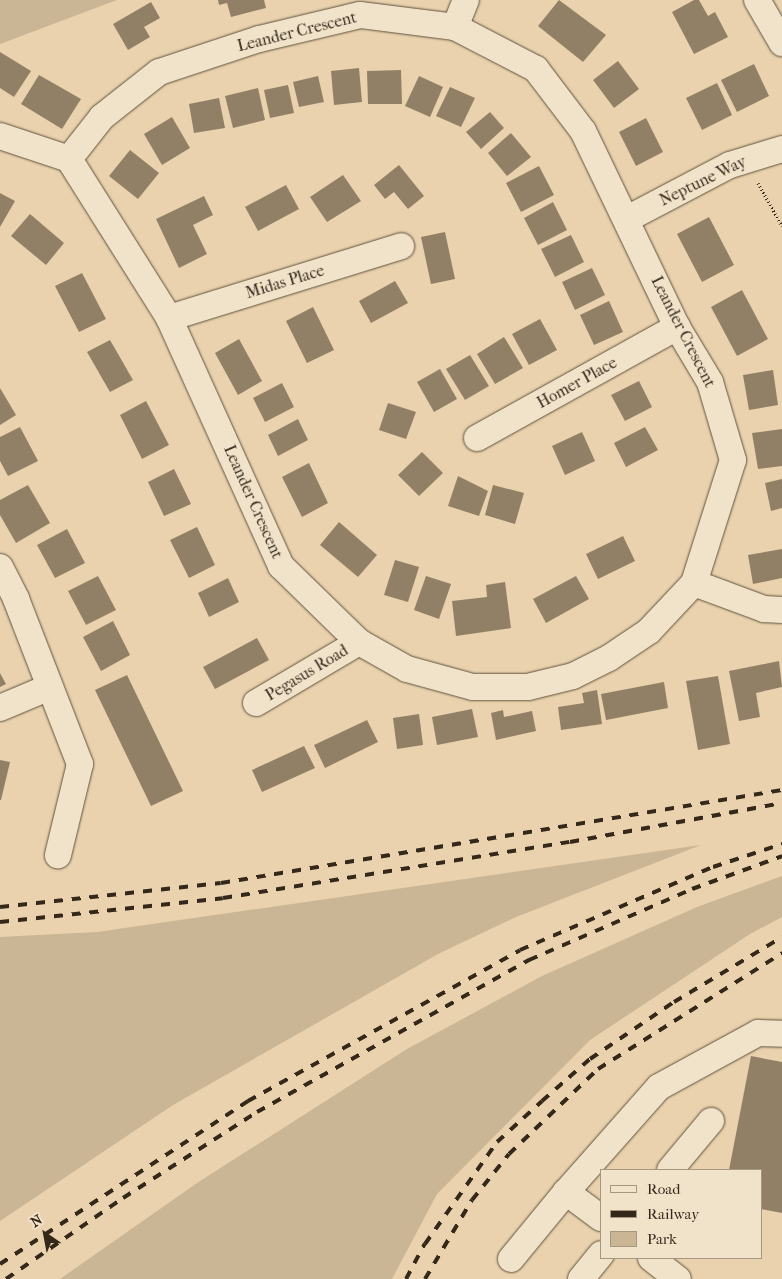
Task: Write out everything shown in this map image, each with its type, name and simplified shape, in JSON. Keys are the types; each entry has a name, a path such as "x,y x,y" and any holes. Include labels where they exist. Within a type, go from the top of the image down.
{"street":[{"path":"455,27 466,0"},
{"path":"757,0 782,43"},
{"name":"Leander Crescent","path":"360,15 455,27 536,69 583,131 627,219 677,327 710,382 733,460 694,583 649,631 609,658 573,676 528,687 473,687 406,669 359,642 281,566 169,318 69,159 102,117 159,72 259,39 360,15"},
{"path":"0,136 69,159"},
{"name":"Neptune Way","path":"627,219 745,160 782,149"},
{"name":"Midas Place","path":"169,318 401,246"},
{"name":"Homer Place","path":"477,438 677,327"},
{"path":"0,568 16,599 80,764 58,855"},
{"path":"694,583 764,609 782,610"},
{"name":"Pegasus Road","path":"256,703 359,642"},
{"path":"0,708 50,687"},
{"path":"511,1258 659,1086 758,1033 782,1034"},
{"path":"671,1169 711,1121"},
{"path":"566,1192 600,1217"},
{"path":"580,1279 600,1255"},
{"path":"652,1259 674,1278"}],"path":[{"path":"745,160 782,226"}],"green space":[{"path":"0,0 117,0 0,44"},
{"path":"701,845 516,917 438,954 173,1105 0,1221 0,937 97,932"},
{"path":"782,876 782,917 750,934 590,1040 437,1194 392,1279 60,1279 197,1183 407,1049 542,976 697,907"}],"building":[{"path":"218,0 264,0 266,8 231,17 227,3 219,5"},
{"path":"559,0 606,35 583,62 538,26"},
{"path":"694,0 699,0 708,16 715,12 728,37 694,54 672,12"},
{"path":"151,2 160,18 144,27 150,37 128,50 113,24"},
{"path":"0,52 31,71 14,97 0,88"},
{"path":"618,61 639,89 614,108 593,80"},
{"path":"754,64 769,96 737,112 721,80"},
{"path":"359,68 362,102 334,105 331,71"},
{"path":"401,70 402,104 368,104 367,71"},
{"path":"39,75 81,99 62,129 21,104"},
{"path":"318,76 324,102 299,107 293,82"},
{"path":"419,76 443,87 430,117 405,106"},
{"path":"717,83 732,115 702,130 686,98"},
{"path":"288,85 294,113 270,118 264,90"},
{"path":"450,87 475,98 461,127 436,116"},
{"path":"258,88 265,120 233,128 225,96"},
{"path":"219,98 225,128 194,133 189,104"},
{"path":"490,112 504,128 481,149 466,132"},
{"path":"172,117 190,148 162,165 144,134"},
{"path":"646,118 663,152 636,166 619,132"},
{"path":"511,133 531,157 507,176 488,153"},
{"path":"130,150 159,173 138,199 109,176"},
{"path":"399,165 424,196 408,209 394,192 385,199 374,185"},
{"path":"539,166 554,195 521,212 506,183"},
{"path":"343,175 361,201 327,222 310,197"},
{"path":"286,185 299,209 258,231 245,207"},
{"path":"0,193 15,201 0,227"},
{"path":"204,196 213,215 193,225 207,254 179,268 156,219"},
{"path":"553,202 567,230 538,245 524,218"},
{"path":"30,214 64,243 46,265 11,236"},
{"path":"709,217 734,265 702,282 677,234"},
{"path":"445,232 455,279 431,284 421,237"},
{"path":"571,235 584,262 555,277 541,249"},
{"path":"592,268 605,295 575,310 562,282"},
{"path":"82,273 106,319 79,332 55,286"},
{"path":"395,281 408,303 371,323 359,301"},
{"path":"742,290 768,339 737,356 711,307"},
{"path":"609,301 623,332 594,345 580,315"},
{"path":"313,307 334,350 307,363 286,321"},
{"path":"540,319 557,350 529,365 512,334"},
{"path":"504,337 523,368 495,384 477,354"},
{"path":"239,339 262,381 238,395 215,353"},
{"path":"110,340 133,380 110,392 87,352"},
{"path":"470,355 489,386 465,400 446,369"},
{"path":"440,369 457,399 434,412 417,382"},
{"path":"773,370 778,405 749,410 743,375"},
{"path":"639,381 652,407 625,421 611,395"},
{"path":"282,383 294,407 265,422 253,398"},
{"path":"0,388 16,415 0,425"},
{"path":"146,401 169,445 142,459 120,415"},
{"path":"388,403 416,412 406,439 379,430"},
{"path":"298,419 308,440 278,456 268,435"},
{"path":"20,427 38,461 8,476 0,461 0,437"},
{"path":"645,427 658,450 626,467 614,443"},
{"path":"782,429 782,466 758,469 752,433"},
{"path":"582,432 595,461 565,475 552,446"},
{"path":"422,452 443,473 419,496 398,475"},
{"path":"309,463 328,503 302,517 282,477"},
{"path":"174,469 191,504 164,516 148,482"},
{"path":"458,476 488,491 479,516 448,506"},
{"path":"782,479 782,508 771,511 765,483"},
{"path":"28,485 50,523 16,543 0,515 0,500"},
{"path":"493,485 524,493 515,524 485,515"},
{"path":"339,522 377,555 358,577 320,545"},
{"path":"197,527 215,565 189,578 170,540"},
{"path":"67,529 85,563 55,578 37,545"},
{"path":"623,536 635,561 598,579 586,554"},
{"path":"782,549 782,578 753,584 748,555"},
{"path":"395,560 419,567 408,602 384,595"},
{"path":"98,576 116,610 86,625 68,591"},
{"path":"426,576 451,584 439,619 414,610"},
{"path":"576,576 589,599 546,623 533,599"},
{"path":"228,578 239,602 209,617 198,593"},
{"path":"505,582 511,628 456,636 452,601 487,597 486,585"},
{"path":"113,621 130,655 101,671 83,637"},
{"path":"257,638 269,660 215,689 203,667"},
{"path":"779,661 782,687 756,693 760,717 739,721 729,671"},
{"path":"0,673 6,684 0,687"},
{"path":"127,675 183,791 151,806 95,690"},
{"path":"718,676 730,744 698,750 686,681"},
{"path":"664,682 668,708 606,720 601,694"},
{"path":"597,690 602,724 561,730 558,707 584,703 582,693"},
{"path":"472,709 478,737 437,745 432,717"},
{"path":"503,710 504,717 532,711 536,731 496,740 491,713"},
{"path":"419,714 423,745 397,749 393,718"},
{"path":"367,720 378,742 325,768 314,745"},
{"path":"304,746 315,768 262,792 252,770"},
{"path":"0,760 10,762 1,800 0,800"},
{"path":"751,1056 782,1062 782,1213 762,1209 762,1169 729,1169"}],"railway":[{"path":"0,907 221,883 782,790"},
{"path":"0,922 223,898 570,842 782,803"},
{"path":"0,1264 248,1101 520,950 713,867 782,844"},
{"path":"6,1279 123,1198 257,1112 529,960 692,889 782,856"},
{"path":"406,1279 425,1244 497,1142 542,1101 590,1059 674,1002 782,937"},
{"path":"425,1279 472,1200 509,1154 598,1069 782,953"}]}
